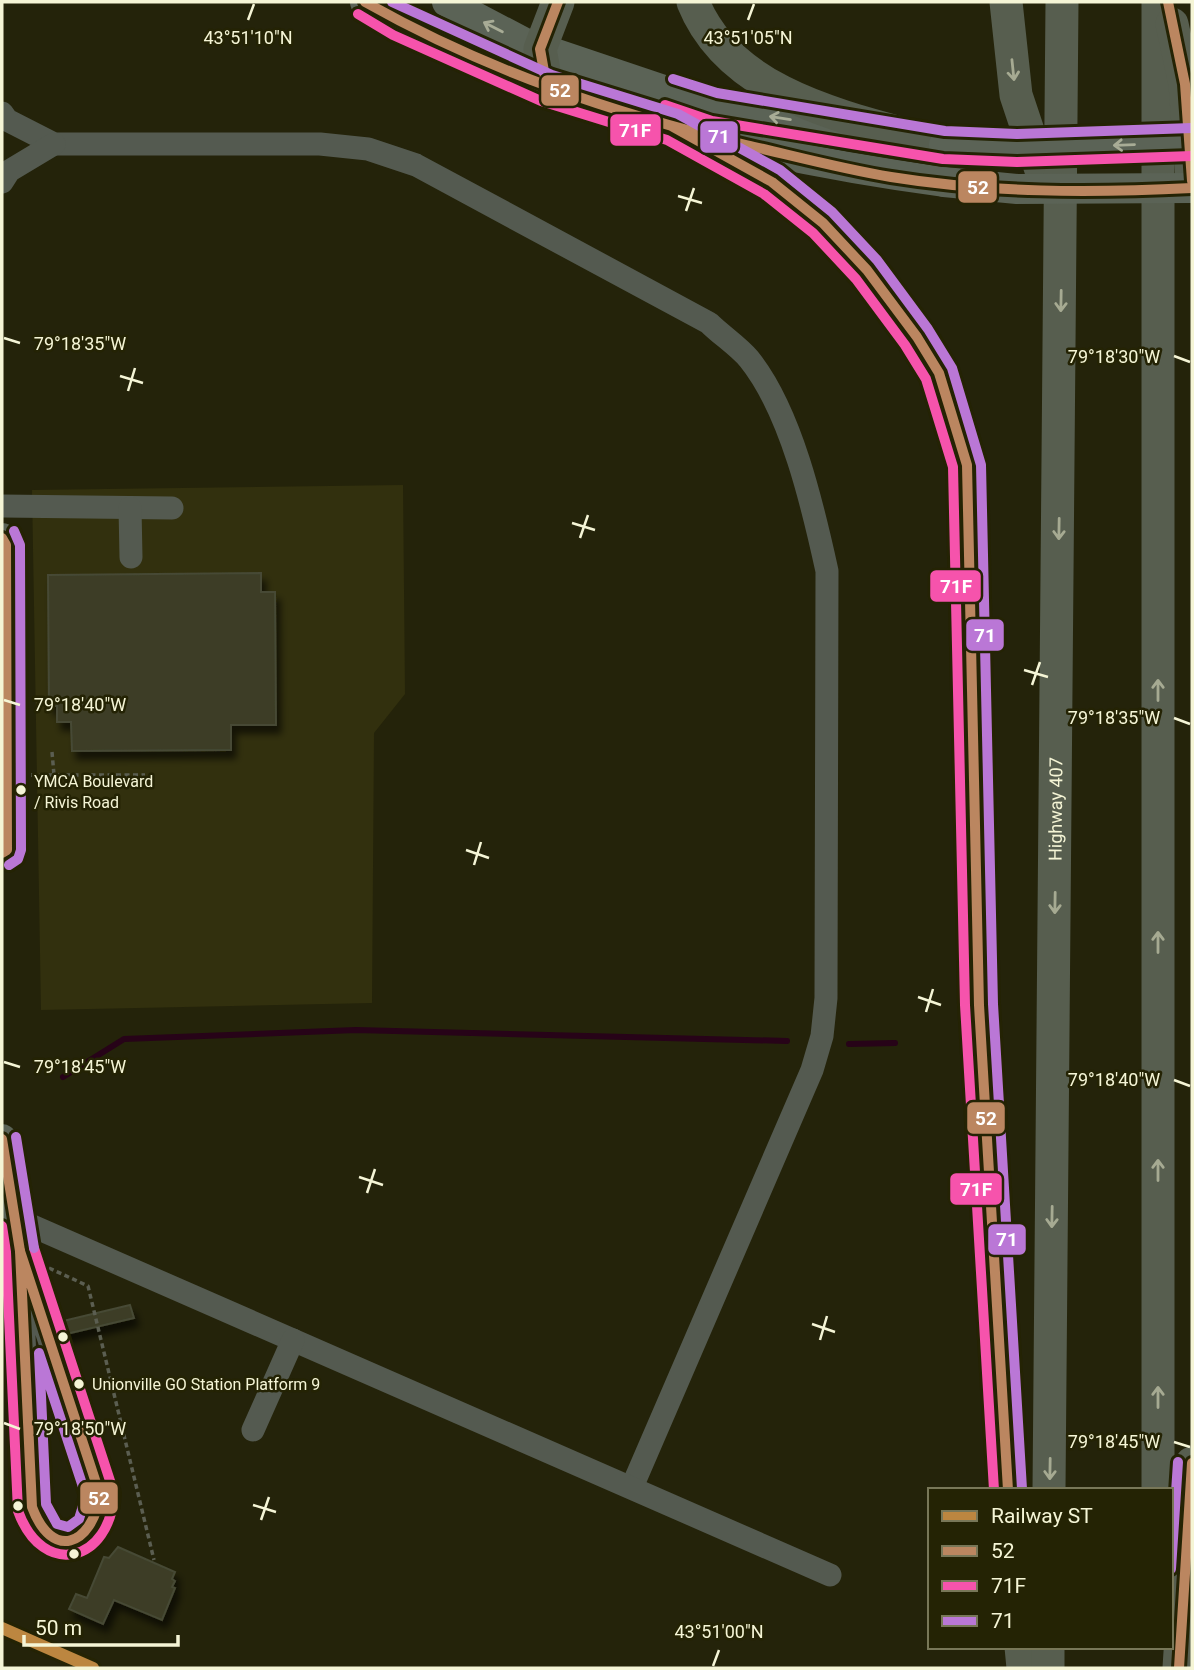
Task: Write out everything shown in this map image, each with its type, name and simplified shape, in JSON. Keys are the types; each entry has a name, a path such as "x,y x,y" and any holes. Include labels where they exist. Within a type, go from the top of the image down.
{"highway":[{"path":"547,88 541,49 558,2"},
{"path":"693,2 715,42 765,82 826,110 944,145"},
{"path":"1006,2 1016,95 1061,233"},
{"name":"Highway 407","path":"1049,1488 1062,2"},
{"path":"1158,2 1158,1488"},
{"path":"1168,2 1185,84 1192,181"},
{"path":"673,127 779,187 823,223 867,270 918,337 939,373 967,465 979,1005 1008,1488"},
{"path":"1179,1668 1192,1463"},
{"path":"1021,1649 1023,1668"},
{"path":"1048,1649 1048,1668"},
{"path":"1158,1649 1158,1668"}],"main road":[{"path":"365,2 424,34 547,88 673,127 850,169 1017,189 1192,188"},
{"path":"447,2 541,49 713,107 944,145 1017,148 1192,142"},
{"path":"2,538 6,545 4,696 7,850 2,853"},
{"path":"2,1139 14,1218"}],"street":[{"path":"2,113 7,120 54,144 320,144 368,149 416,165 709,323 749,358 778,413 815,513 827,571 827,909 822,1036 812,1070 632,1487"},
{"path":"2,182 9,172 54,144"},
{"path":"2,506 172,508"},
{"path":"130,508 131,557"},
{"path":"14,1218 830,1575"},
{"path":"14,1218 20,1251 32,1507 35,1522 43,1533 69,1541 83,1537 94,1526 100,1495 20,1251"},
{"path":"253,1430 293,1340"}],"path":[{"path":"52,752 54,775"},
{"path":"31,775 145,775"},
{"path":"20,1251 88,1286 154,1560"}],"shaded area":[{"path":"403,485 405,694 374,733 372,1003 41,1010 32,490"}],"building":[{"path":"261,573 261,592 275,592 276,725 231,725 231,750 72,751 71,722 57,722 57,706 49,706 48,575"},
{"path":"130,1305 134,1318 62,1335 59,1322"},
{"path":"118,1547 175,1572 172,1587 175,1588 162,1620 114,1600 103,1624 69,1609 76,1594 87,1598 104,1557 109,1558"}],"waterway":[{"path":"63,1077 124,1039 356,1030 787,1041"},
{"path":"849,1044 895,1043"}],"rail line":[{"name":"ST","path":"2,1628 93,1668"}],"transit line":[{"name":"52","path":"365,2 456,49 598,104 696,132 836,166 891,177 1003,189 1116,191 1192,188"},
{"name":"71","path":"392,2 552,75 678,114 780,170 832,212 877,260 928,329 952,368 981,465 993,1004 1022,1488"},
{"name":"52","path":"547,88 540,49 558,2"},
{"name":"52","path":"1168,2 1185,84 1192,181"},
{"name":"71F","path":"358,14 393,35 541,101 667,140 764,194 813,233 856,279 905,345 926,379 953,467 965,1005 994,1488"},
{"name":"71","path":"673,79 717,93 945,131 1017,134 1192,128"},
{"name":"71F","path":"665,105 712,121 943,159 1017,162 1192,156"},
{"name":"52","path":"673,127 772,182 823,223 867,270 917,337 939,373 967,465 979,1005 1008,1488"},
{"name":"71","path":"9,865 18,859 21,850 20,545 14,531"},
{"name":"52","path":"2,538 6,545 7,850 2,853"},
{"name":"71","path":"16,1137 34,1248"},
{"name":"52","path":"2,1139 20,1251"},
{"name":"71F","path":"2,1226 6,1252 18,1511 29,1533 43,1547 59,1554 74,1554 89,1547 101,1535 110,1516 114,1493 34,1248"},
{"name":"52","path":"20,1251 100,1495 89,1526 70,1540 60,1540 50,1535 40,1524 32,1507 20,1251"},
{"name":"71","path":"39,1353 86,1496 79,1519 68,1527 57,1524 46,1504 39,1353"},
{"name":"71","path":"1173,1538 1178,1462"},
{"name":"52","path":"1179,1668 1192,1463"}],"place":[{"name":"YMCA Boulevard / Rivis Road","path":"21,790"},
{"name":"Unionville GO Station Platform 9","path":"79,1384"}]}
